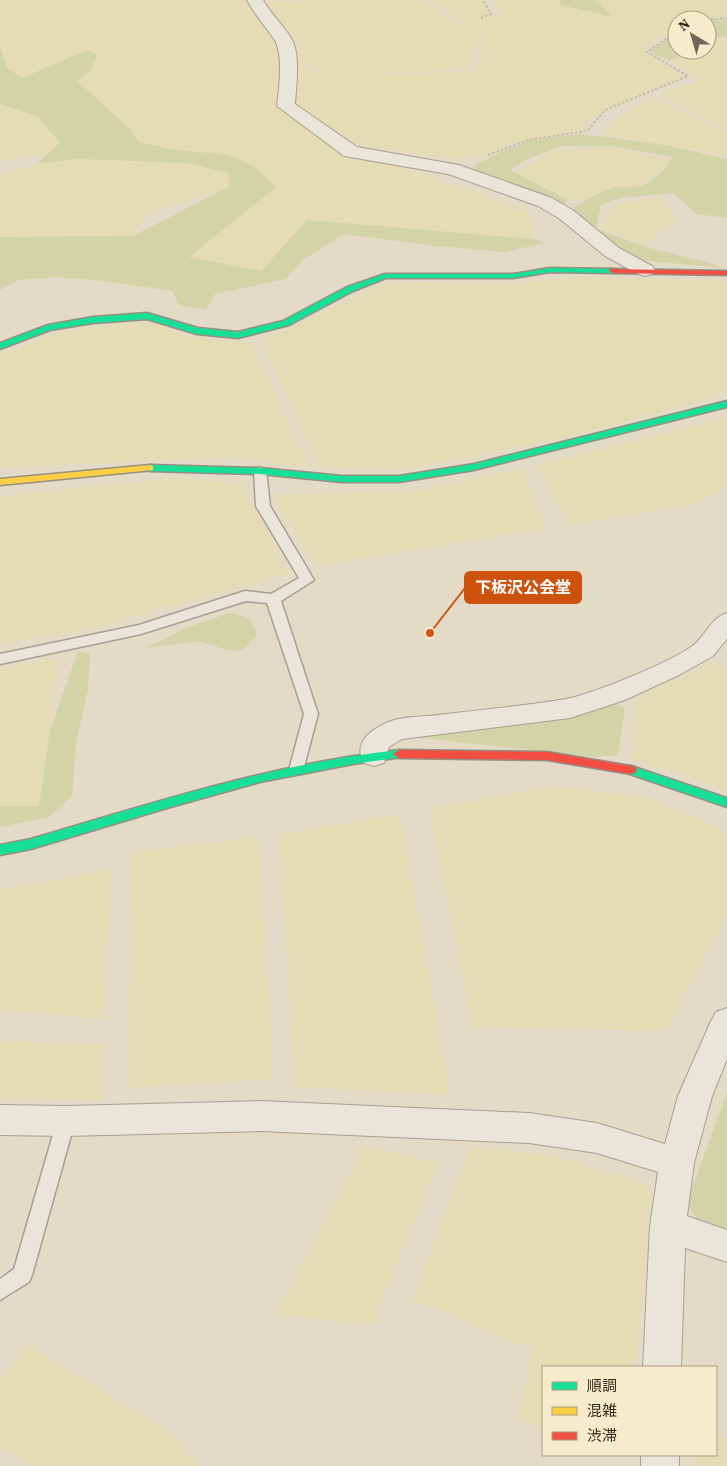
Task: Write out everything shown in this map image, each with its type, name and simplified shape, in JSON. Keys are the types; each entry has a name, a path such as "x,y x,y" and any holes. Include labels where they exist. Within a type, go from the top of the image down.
{"street":[{"path":"255,0 265,18 284,40 289,69 286,106 351,152 452,169 545,202 567,215 612,252 645,270"},
{"path":"0,346 48,328 92,320 147,316 197,331 238,335 286,323 350,289 385,276 513,276 550,270 645,270 727,273"},
{"path":"0,482 131,468 172,467 260,471 342,479 399,479 474,466 727,404"},
{"path":"374,756 376,742 396,730 570,708 616,693 670,669 704,650 727,622"},
{"path":"0,850 31,844 259,778 374,756 462,752 547,756 643,773 727,803"},
{"path":"662,1366 668,1226 677,1163 695,1096 727,1021"},
{"path":"0,1120 66,1121 261,1116 529,1128 597,1138 677,1163"},
{"path":"668,1226 727,1246"}],"lane":[{"path":"0,659 141,629 245,596 273,599 307,580 263,506 260,471"},
{"path":"273,599 312,714 297,770"},
{"path":"0,1291 22,1275 66,1121"}],"path":[{"path":"481,18 491,14 484,0"},
{"path":"452,169 528,140 587,131 605,110 688,76 647,52 667,38"}],"shaded area":[{"path":"0,0 273,0 256,1 257,3 316,0 421,0 481,35 469,69 336,77 292,58 289,60 335,78 473,71 485,36 428,0 482,0 491,14 501,16 493,0 558,0 561,5 615,17 594,0 727,0 727,18 717,18 717,10 667,10 667,34 643,47 653,58 688,76 586,119 587,131 506,144 497,154 450,159 370,148 336,137 351,152 530,212 533,239 307,220 261,271 189,257 275,187 170,149 139,142 130,129 77,81 91,70 97,56 88,50 22,78 7,68 0,45"},
{"path":"723,38 727,39 727,129 660,95 702,79 669,61 717,60 717,41"},
{"path":"652,99 727,131 727,156 603,134 615,120"},
{"path":"0,104 37,116 60,143 48,153 0,161"},
{"path":"611,148 672,160 641,185 609,187 578,202 515,172 552,152"},
{"path":"78,159 187,163 228,173 230,187 151,212 133,236 0,237 0,176 36,164"},
{"path":"662,197 676,220 645,244 603,229 607,213 617,203"},
{"path":"589,278 727,281 727,393 573,436 401,470 319,467 262,340 389,282 519,283"},
{"path":"146,320 177,333 221,341 250,342 311,468 240,457 0,468 0,354 60,332"},
{"path":"727,417 727,487 691,505 570,524 537,465"},
{"path":"521,469 547,528 317,566 271,495 421,490"},
{"path":"175,478 241,484 289,574 88,629 0,644 0,496"},
{"path":"59,658 39,806 0,806 0,669"},
{"path":"711,662 727,668 727,792 707,782 632,759 637,698"},
{"path":"552,786 644,797 696,817 727,832 727,916 665,1031 472,1027 430,809"},
{"path":"400,814 450,1095 295,1087 279,834"},
{"path":"258,837 274,1079 128,1088 132,852"},
{"path":"111,869 103,1019 0,1010 0,890"},
{"path":"0,1041 103,1044 102,1100 0,1099"},
{"path":"364,1146 438,1163 372,1325 277,1314"},
{"path":"471,1147 550,1155 651,1186 635,1366 542,1366 542,1427 518,1420 533,1349 412,1300"},
{"path":"28,1345 173,1435 200,1466 31,1466 0,1445 0,1382"},
{"path":"717,1437 727,1438 727,1466 693,1466 693,1456 717,1456"}],"green space":[{"path":"559,0 595,0 613,17 561,5"},
{"path":"717,19 727,19 727,38 723,36 717,39"},
{"path":"667,39 667,60 649,51"},
{"path":"0,45 7,68 22,78 88,50 97,55 91,70 77,81 130,129 139,142 170,149 228,155 255,167 276,187 189,257 261,271 307,220 533,239 545,243 505,252 437,246 344,234 303,260 286,279 215,294 206,310 178,305 173,291 102,281 59,277 18,280 0,290 0,237 133,236 230,186 228,173 187,163 78,159 36,164 60,143 37,116 0,104"},
{"path":"581,134 664,145 727,159 727,218 697,214 673,193 620,198 601,205 596,229 650,248 714,264 721,268 641,260 619,251 572,220 574,207 599,193 615,187 643,186 663,171 673,157 612,146 561,146 525,160 510,170 568,200 563,208 474,170 476,164 528,140"},
{"path":"229,613 251,621 257,636 241,651 224,649 198,641 146,648 186,628"},
{"path":"78,651 90,654 88,689 76,743 72,796 49,817 0,827 0,806 39,806 50,731"},
{"path":"613,702 625,709 618,755 595,757 413,737"},
{"path":"727,1092 727,1235 702,1226 687,1203"}],"traffic: fast":[{"path":"0,346 48,328 93,320 147,316 197,331 238,335 286,323 350,289 385,276 513,276 550,270 613,271"},
{"path":"150,468 260,471 342,479 399,479 474,467 727,404"},
{"path":"0,850 31,844 167,803 260,778 353,759 399,754"},
{"path":"631,770 727,803"}],"traffic: slow":[{"path":"0,482 150,468"}],"traffic: jam":[{"path":"613,271 727,273"},
{"path":"399,754 547,756 631,770"}],"place":[{"name":"下板沢公会堂","path":"430,633"}]}
